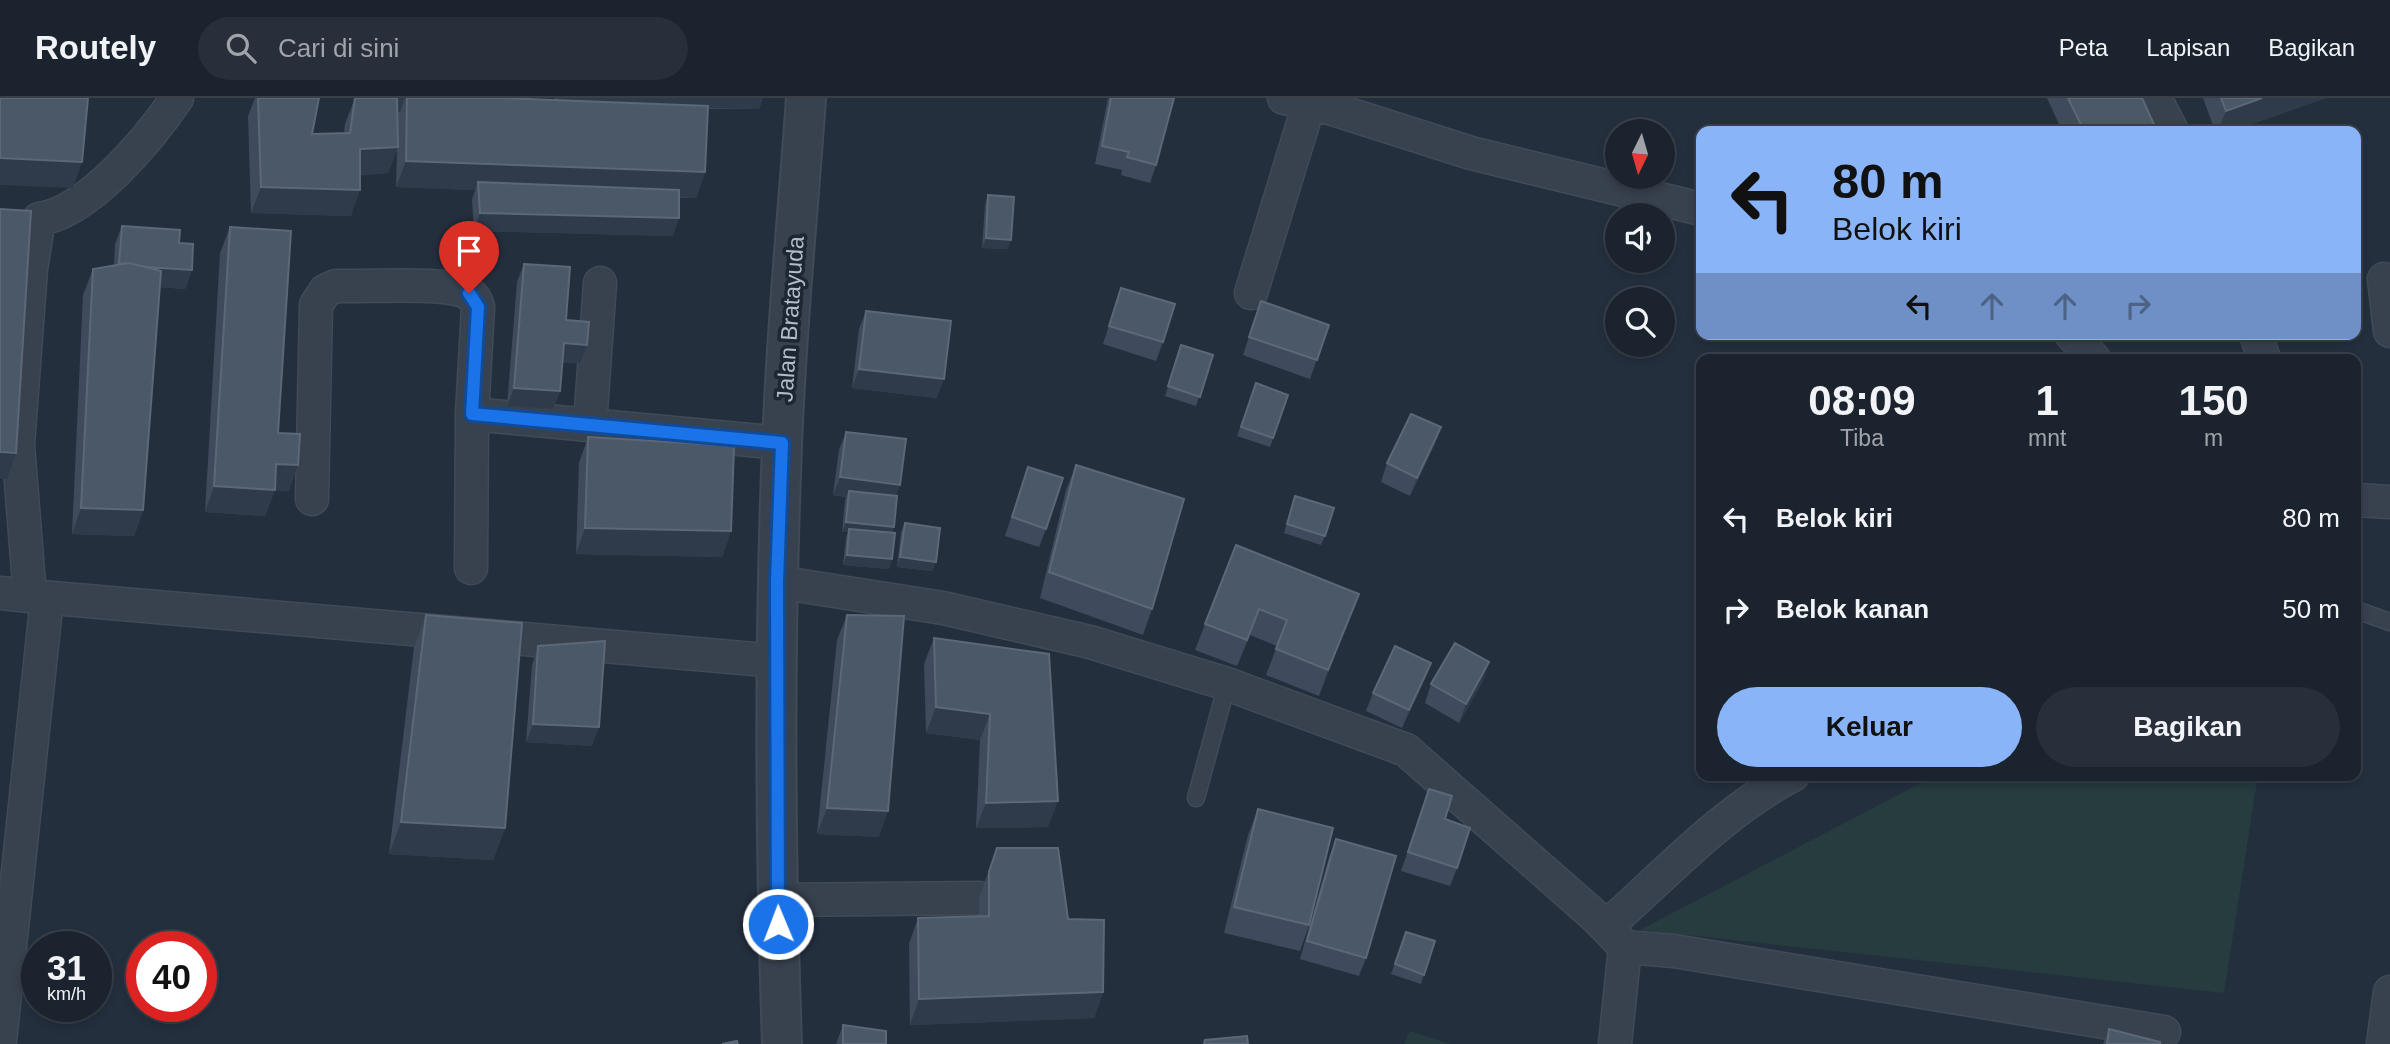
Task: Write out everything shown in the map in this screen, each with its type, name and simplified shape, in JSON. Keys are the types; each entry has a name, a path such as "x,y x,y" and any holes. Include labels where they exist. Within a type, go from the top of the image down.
{"street":[{"path":"0,1041 26,596 18,445 31,269 26,218 55,217 83,201 133,151 177,98"},
{"name":"Jalan Bratayuda","path":"782,1044 777,900 777,582 782,443 806,98"},
{"path":"2155,98 2169,126"},
{"path":"1251,293 1296,101 1471,153 1696,207"},
{"path":"2384,279 2390,331"},
{"path":"590,425 600,283"},
{"path":"312,499 316,305 329,288 336,286 463,291 472,296 478,307 472,414 471,568"},
{"path":"2077,340 2089,354"},
{"path":"472,414 782,443"},
{"path":"2361,500 2390,502"},
{"path":"777,582 943,608 1090,642 1227,684 1406,750 1615,937 1674,951 2164,1032"},
{"path":"26,596 778,661"},
{"path":"1615,1044 1615,937 1741,809 1784,781"},
{"path":"777,900 979,898"},
{"path":"2383,1044 2390,992"}],"lane":[{"path":"2361,612 2390,622"},
{"path":"1196,798 1227,684"}],"green space":[{"path":"1925,781 2257,781 2224,993 1640,930"},
{"path":"1410,1031 1450,1044 1404,1044"}],"building":[{"path":"0,98 88,98 82,162 0,158"},
{"path":"258,98 319,98 312,134 350,133 355,98 397,98 398,147 360,149 360,190 261,187"},
{"path":"407,98 501,98 708,106 705,172 406,161"},
{"path":"1111,98 1174,98 1156,165 1127,157 1129,152 1102,146"},
{"path":"2068,98 2142,98 2155,126 2082,126"},
{"path":"2221,98 2262,98 2226,111"},
{"path":"478,182 679,190 679,218 480,213"},
{"path":"988,195 1014,197 1011,240 986,238"},
{"path":"0,209 31,211 16,453 0,452"},
{"path":"122,226 180,230 179,243 193,244 192,270 119,264"},
{"path":"230,227 291,231 278,433 300,434 298,465 276,464 275,490 214,486"},
{"path":"129,263 161,271 143,510 81,508 93,269"},
{"path":"524,264 570,267 566,320 589,322 587,345 564,343 560,391 514,388"},
{"path":"1121,288 1175,304 1163,342 1109,326"},
{"path":"1261,301 1329,325 1317,360 1249,337"},
{"path":"866,311 951,321 944,379 859,369"},
{"path":"1181,345 1213,355 1200,397 1168,386"},
{"path":"1256,383 1288,395 1273,438 1241,427"},
{"path":"1411,414 1441,427 1417,478 1387,463"},
{"path":"846,432 906,439 900,485 840,477"},
{"path":"588,437 734,446 731,531 585,528"},
{"path":"1076,465 1184,499 1152,609 1049,572"},
{"path":"1028,467 1063,478 1046,529 1012,517"},
{"path":"849,491 897,496 894,527 846,522"},
{"path":"1295,496 1334,508 1325,536 1287,524"},
{"path":"905,523 940,528 936,562 900,557"},
{"path":"849,529 895,533 892,559 847,555"},
{"path":"1236,545 1359,594 1328,670 1276,649 1287,620 1259,609 1247,640 1205,624"},
{"path":"426,615 522,623 505,828 401,822"},
{"path":"847,615 904,616 888,811 827,808"},
{"path":"934,638 1049,654 1058,801 986,803 990,714 936,707"},
{"path":"605,641 599,727 533,724 538,646"},
{"path":"1455,643 1489,662 1466,704 1431,684"},
{"path":"1395,646 1431,663 1409,710 1373,693"},
{"path":"1429,789 1452,796 1445,819 1470,828 1457,868 1408,852"},
{"path":"1258,809 1333,828 1309,925 1234,907"},
{"path":"1336,839 1396,856 1366,958 1307,941"},
{"path":"997,848 1058,848 1068,919 1104,920 1103,992 919,999 918,918 989,916 989,872"},
{"path":"1406,932 1435,941 1424,975 1395,964"},
{"path":"843,1025 886,1031 886,1044 843,1044"},
{"path":"2109,1029 2160,1042 2160,1044 2107,1044"},
{"path":"1247,1036 1248,1044 1204,1044 1205,1040"}],"route":[{"path":"469,293 478,307 472,414 782,443 777,582 778,924"}]}
